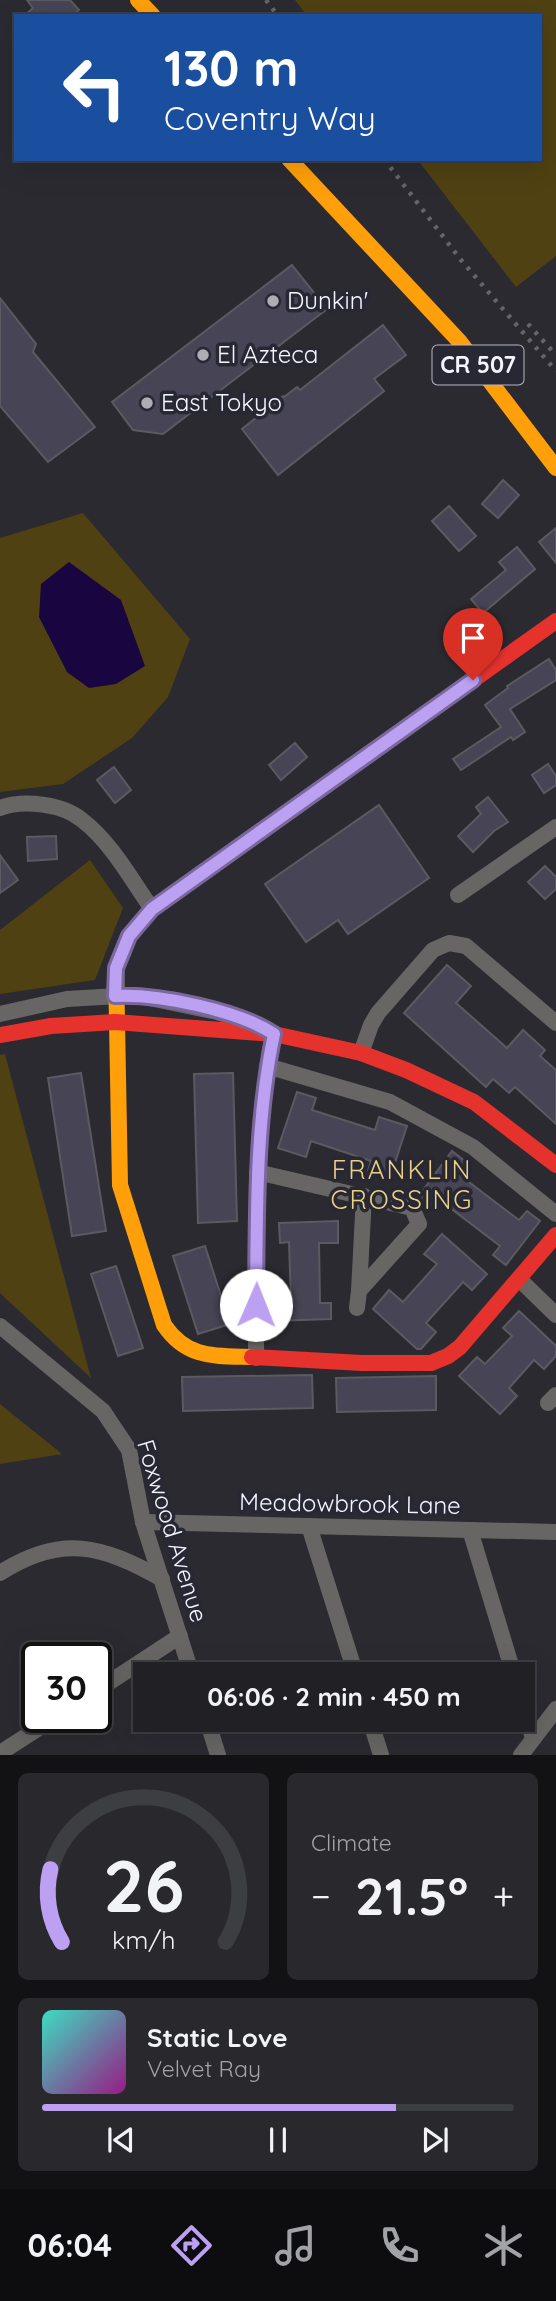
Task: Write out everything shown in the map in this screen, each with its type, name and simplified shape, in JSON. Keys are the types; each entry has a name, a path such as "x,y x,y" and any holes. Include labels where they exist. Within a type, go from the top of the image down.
{"street":[{"path":"138,0 151,14"},
{"name":"CR 507","path":"291,161 460,342 556,468"},
{"path":"556,621 152,909 129,936 116,968 115,996 120,1185 164,1325 178,1342 196,1353 362,1363 431,1363 460,1348 556,1235"},
{"path":"0,808 25,802 44,804 81,818 115,855 152,909"},
{"path":"458,894 556,827"},
{"path":"361,1054 378,1013 433,950 449,943 466,946 556,1023"},
{"path":"0,1014 67,999 135,995 194,1005 260,1025 274,1034"},
{"path":"0,1035 51,1026 115,1022 274,1034 361,1054 407,1070 474,1102 556,1166"},
{"path":"256,1358 257,1172 262,1096 274,1034"},
{"path":"267,1066 390,1102 473,1147 556,1214"},
{"path":"257,1172 364,1196 412,1208 419,1224 358,1300 364,1196"},
{"path":"519,1279 556,1315"},
{"name":"Foxwood Avenue","path":"0,1326 103,1411 129,1450 143,1522 188,1662"},
{"path":"556,1395 548,1403 556,1404"},
{"name":"Meadowbrook Lane","path":"143,1522 556,1532"},
{"path":"309,1526 352,1662"},
{"path":"470,1530 510,1662"},
{"path":"0,1573 23,1559 49,1550 79,1548 129,1560 162,1579"},
{"path":"112,1681 180,1636"},
{"path":"521,1755 556,1709"},
{"path":"211,1732 218,1755"},
{"path":"374,1732 381,1755"},
{"path":"531,1732 533,1738"},
{"path":"0,1753 31,1733"}],"shaded area":[{"path":"295,0 556,0 556,256 516,287 419,161 542,161 542,14 306,14"},
{"path":"83,513 190,639 168,697 132,738 63,784 0,792 0,538"},
{"path":"69,562 121,600 145,666 116,684 89,688 67,672 39,617 41,584"},
{"path":"90,860 123,908 95,980 0,994 0,930"},
{"path":"5,1054 91,1378 0,1293 0,1055"},
{"path":"0,1404 62,1454 0,1464"}],"building":[{"path":"27,0 70,0 79,10 74,14 26,14 33,8"},
{"path":"292,265 327,309 163,434 133,430 112,402"},
{"path":"0,298 36,344 33,352 95,427 48,462 0,406"},
{"path":"383,325 406,355 374,379 384,391 278,475 242,429 283,396 297,387 300,390"},
{"path":"503,480 519,495 498,518 482,504"},
{"path":"449,506 476,536 459,551 432,521"},
{"path":"556,528 556,563 539,542"},
{"path":"517,547 535,569 483,613 471,599 506,570 499,562"},
{"path":"549,659 556,670 556,680 510,709 525,732 513,740 511,737 461,770 453,759 501,727 485,705 508,688 507,686"},
{"path":"295,743 307,757 281,780 269,765"},
{"path":"548,764 556,776 556,785 544,793 532,775"},
{"path":"114,767 131,790 115,803 97,780"},
{"path":"488,797 508,822 494,831 473,852 458,836 481,814 476,807"},
{"path":"379,805 429,878 348,934 338,920 306,942 265,884"},
{"path":"56,836 57,859 28,861 27,837"},
{"path":"0,855 18,880 0,893"},
{"path":"545,866 556,877 556,889 545,899 528,882"},
{"path":"447,965 471,986 456,1003 507,1048 523,1030 545,1050 540,1056 556,1070 556,1124 515,1087 509,1093 493,1079 486,1087 404,1013"},
{"path":"81,1073 106,1231 72,1236 48,1078"},
{"path":"233,1073 237,1221 198,1223 194,1074"},
{"path":"297,1092 316,1098 312,1110 375,1130 379,1117 407,1126 390,1178 368,1171 371,1161 311,1141 306,1157 278,1148"},
{"path":"452,1151 470,1165 461,1176 519,1220 527,1211 540,1221 506,1265 493,1255 500,1246 437,1198 430,1207 418,1197"},
{"path":"338,1221 338,1243 319,1243 320,1303 331,1303 331,1319 273,1321 273,1302 291,1302 289,1242 280,1243 279,1223"},
{"path":"442,1234 487,1274 472,1290 463,1282 426,1323 436,1332 421,1349 417,1349 373,1309 389,1290 403,1302 437,1264 424,1254"},
{"path":"205,1246 230,1324 198,1334 173,1256"},
{"path":"116,1266 143,1348 118,1356 91,1274"},
{"path":"519,1311 556,1346 556,1356 544,1369 534,1360 509,1388 517,1396 500,1414 459,1376 477,1357 485,1364 512,1336 503,1328"},
{"path":"312,1375 313,1408 183,1411 182,1377"},
{"path":"436,1376 436,1410 337,1412 336,1378"}],"railway":[{"path":"266,0 276,14"},
{"path":"386,161 461,260 556,371"},
{"path":"528,324 556,355"}],"traffic: slow":[{"path":"138,0 151,14"},
{"path":"291,161 460,342 556,468"},
{"path":"205,871 152,909 129,936 116,968 120,1185 164,1325 173,1336 192,1350 214,1355 252,1357"}],"traffic: jam":[{"path":"205,871 556,621"},
{"path":"0,1035 51,1026 115,1022 274,1034 361,1053 406,1070 474,1102 556,1165"},
{"path":"252,1357 362,1363 431,1363 460,1347 556,1235"}],"place":[{"name":"Dunkin'","path":"273,301"},
{"name":"El Azteca","path":"203,355"},
{"name":"East Tokyo","path":"147,403"}],"district":[{"name":"FRANKLIN CROSSING","path":"402,1185"}],"route":[{"path":"256,1305 257,1172 262,1096 274,1034 260,1025 194,1005 135,995 115,996 116,968 129,936 152,909 473,680"}]}
